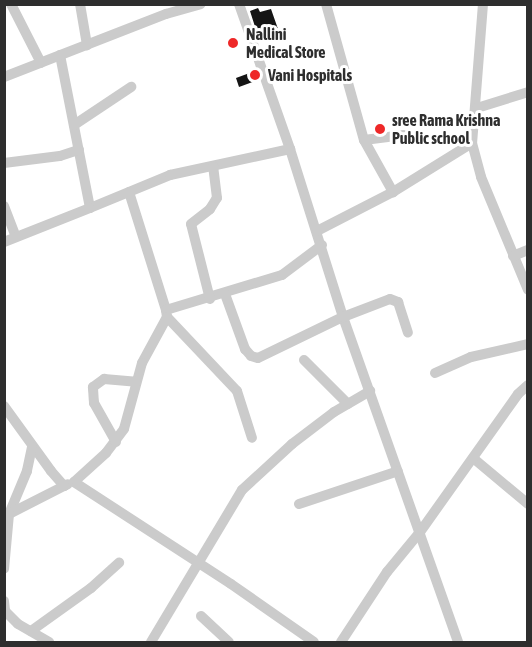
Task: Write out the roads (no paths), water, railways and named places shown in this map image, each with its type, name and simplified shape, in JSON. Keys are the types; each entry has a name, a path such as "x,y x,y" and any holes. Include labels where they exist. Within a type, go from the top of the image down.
{"street":[{"path":"11,4 41,63"},
{"path":"80,4 87,45"},
{"path":"4,77 166,14 201,4"},
{"path":"239,4 290,149 344,317 458,642"},
{"path":"327,4 364,140 393,192"},
{"path":"483,4 477,108 472,143 481,177 528,290"},
{"path":"60,55 90,208"},
{"path":"74,125 131,87"},
{"path":"477,108 528,92"},
{"path":"364,140 404,135"},
{"path":"317,231 393,192 472,143"},
{"path":"4,242 170,175 290,149"},
{"path":"4,163 60,156 79,150"},
{"path":"210,299 191,224 210,209 217,198 213,166"},
{"path":"129,192 167,313 237,391 252,438"},
{"path":"4,206 16,237"},
{"path":"7,515 75,482 116,442 131,408 136,382 150,346 167,313 282,275 322,245"},
{"path":"513,256 528,250"},
{"path":"225,294 245,349 250,356 258,358 344,317 390,299 398,302 408,332"},
{"path":"435,373 471,357 528,344"},
{"path":"304,360 348,404"},
{"path":"116,442 94,403 93,387 104,379 136,382"},
{"path":"341,642 387,572 420,532 518,394 528,385"},
{"path":"151,642 242,490 291,444 370,391"},
{"path":"6,410 64,486"},
{"path":"4,569 7,515 27,471 32,447"},
{"path":"473,458 528,504"},
{"path":"299,504 398,471"},
{"path":"75,482 314,642"},
{"path":"31,632 91,588 119,562"},
{"path":"5,609 18,624 49,642"},
{"path":"201,616 226,641"}],"place":[{"name":"Nallini Medical Store","path":"233,43"},
{"name":"Vani Hospitals","path":"255,75"},
{"name":"sree Rama Krishna Public school","path":"380,129"}]}
